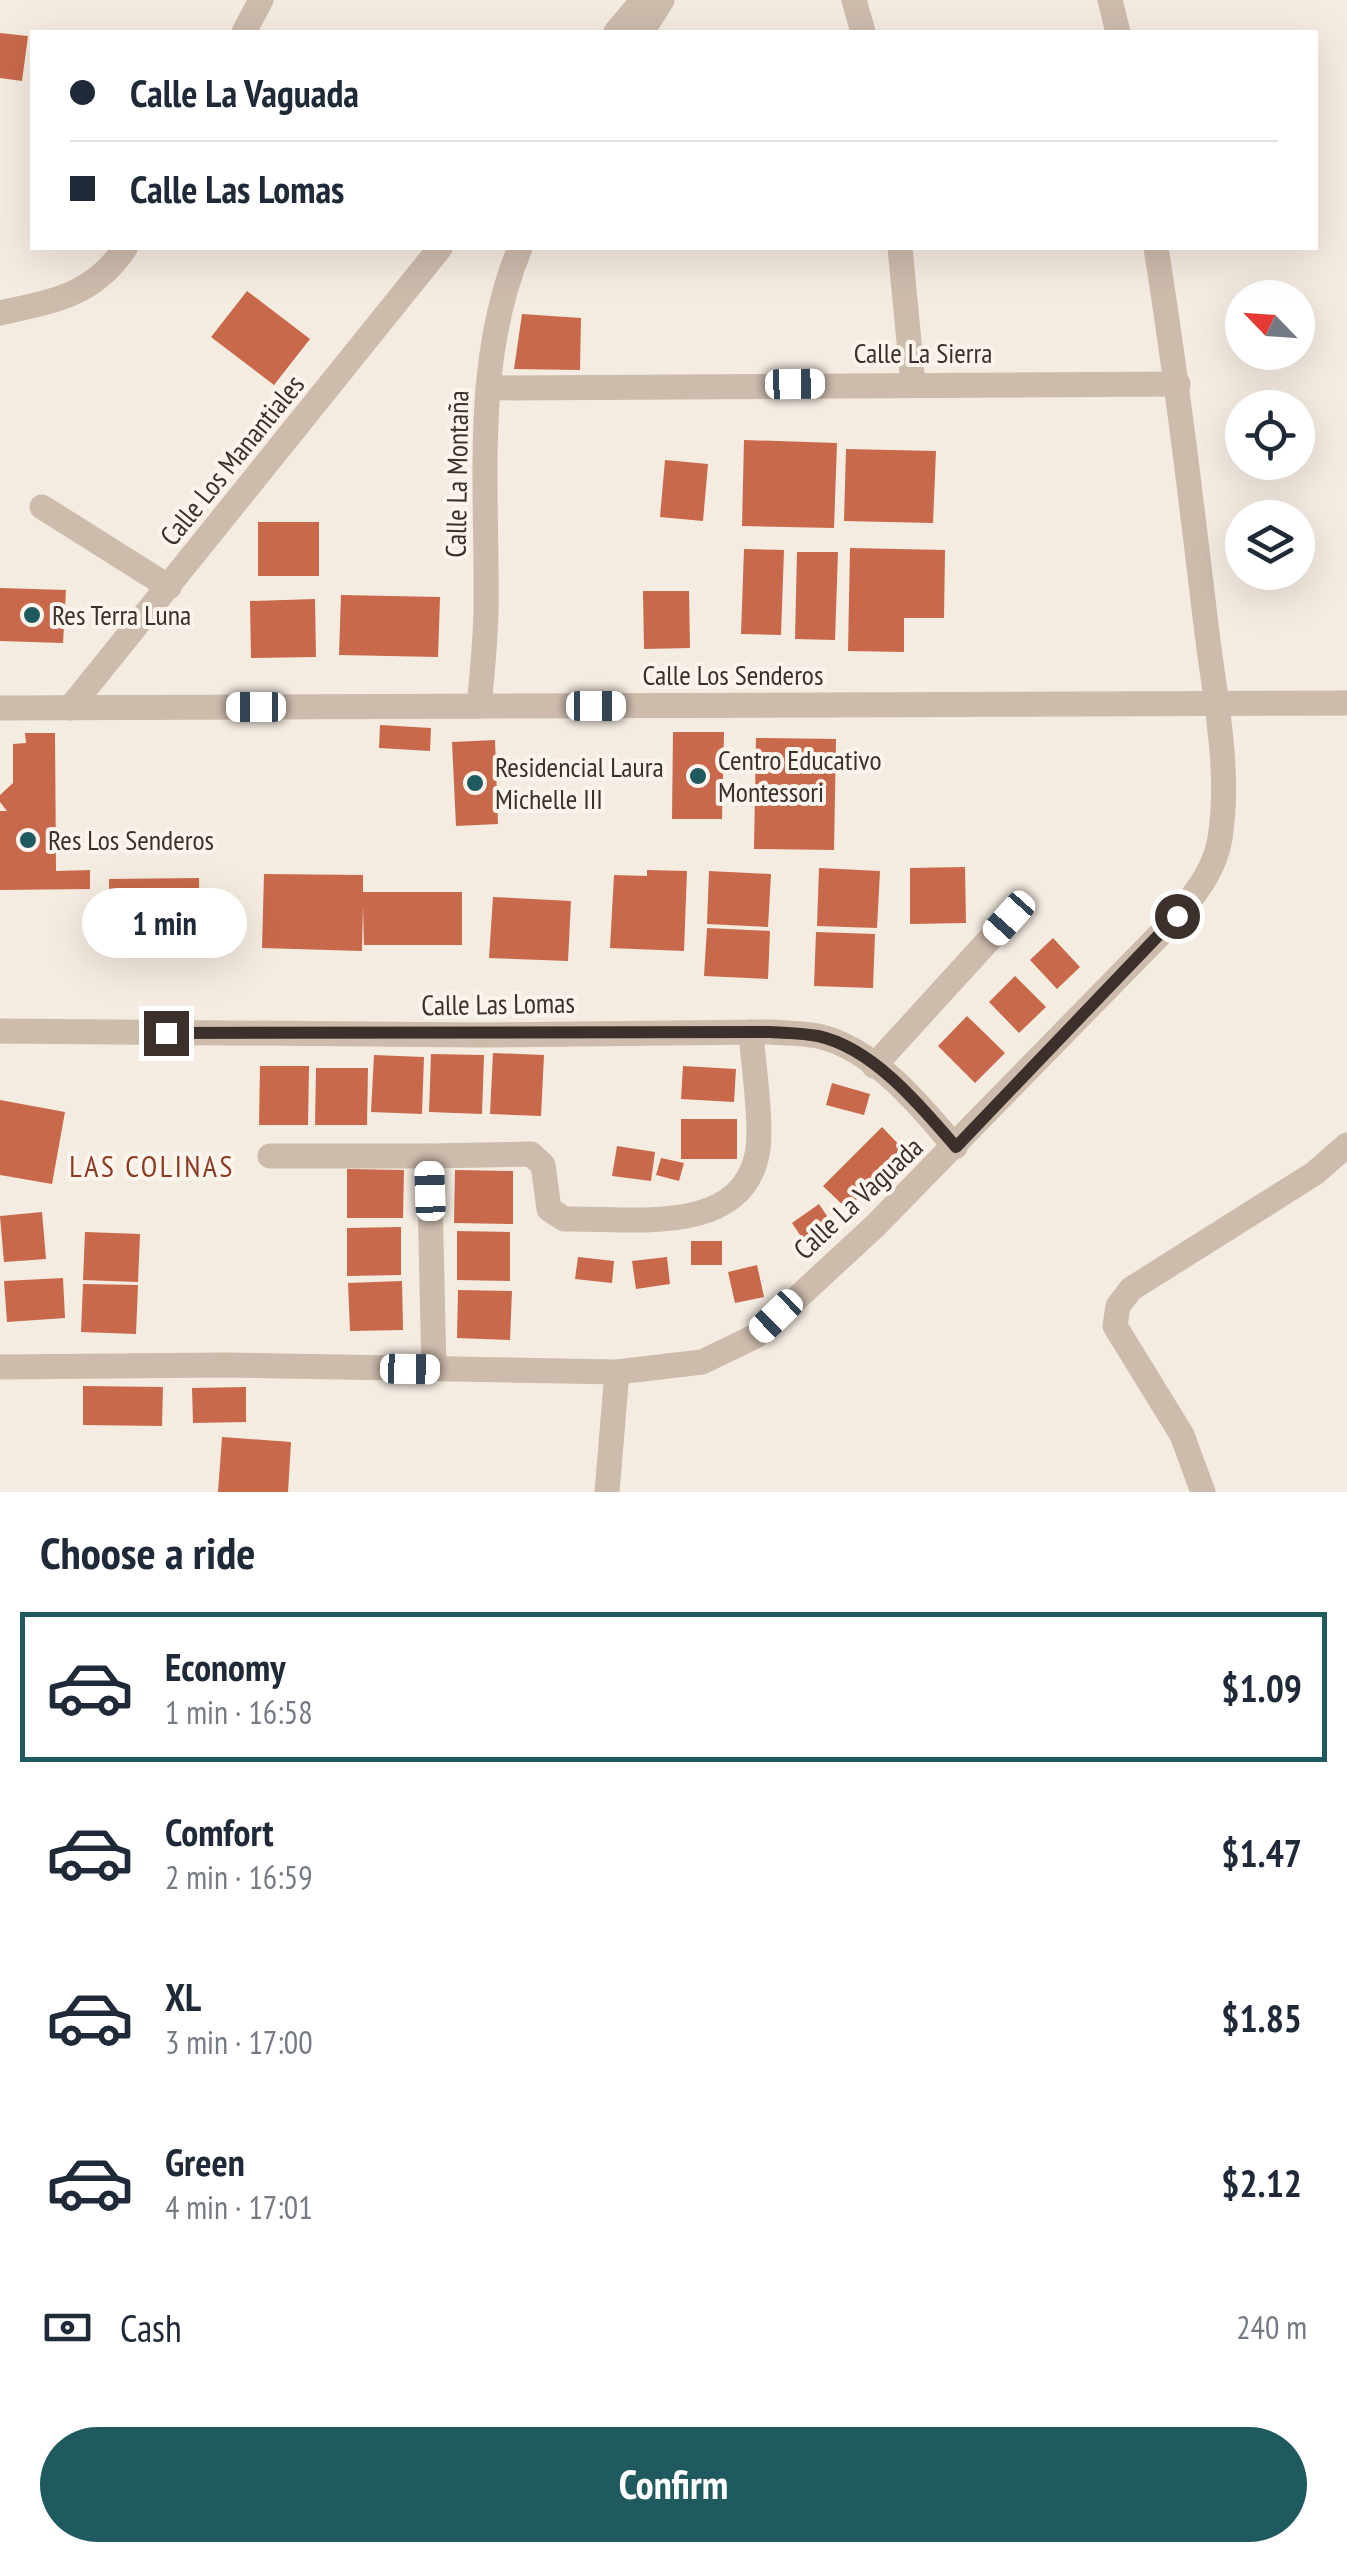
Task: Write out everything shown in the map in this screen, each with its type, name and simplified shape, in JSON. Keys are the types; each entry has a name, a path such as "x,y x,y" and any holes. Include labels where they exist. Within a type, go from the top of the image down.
{"street":[{"path":"245,30 260,0"},
{"path":"618,30 644,0"},
{"path":"643,30 662,0"},
{"path":"854,0 862,30"},
{"path":"1110,0 1118,30"},
{"path":"0,313 48,302 93,285 123,250"},
{"name":"Calle Los Manantiales","path":"70,708 438,250"},
{"name":"Calle La Montaña","path":"480,706 486,616 483,474 488,388 502,291 519,250"},
{"path":"900,250 913,382"},
{"name":"Calle La Vaguada","path":"0,1366 617,1372 702,1362 756,1336 956,1147 1177,916 1210,873 1220,838 1223,782 1216,704 1178,384 1156,250"},
{"name":"Calle La Sierra","path":"488,388 913,382 1178,384"},
{"path":"42,508 168,588"},
{"name":"Calle Los Senderos","path":"0,708 1347,703"},
{"path":"874,1066 1009,918"},
{"name":"Calle Las Lomas","path":"0,1031 462,1035 751,1032 819,1036 845,1046 874,1066 925,1110 956,1147"},
{"path":"270,1156 531,1154 543,1165 549,1209 564,1218 694,1216 719,1208 746,1186 758,1152 751,1032"},
{"path":"1202,1492 1182,1435 1115,1326 1118,1306 1131,1289 1315,1173 1347,1145"},
{"path":"428,1156 434,1369"},
{"path":"607,1492 617,1372"}],"building":[{"path":"0,33 28,36 22,81 0,78"},
{"path":"247,291 310,339 274,385 211,337"},
{"path":"522,314 581,318 580,370 514,369"},
{"path":"744,440 837,443 834,528 742,526"},
{"path":"846,449 936,451 933,523 844,521"},
{"path":"665,460 708,464 703,521 660,517"},
{"path":"258,522 319,522 319,576 258,576"},
{"path":"850,548 945,550 944,618 904,618 904,652 848,651"},
{"path":"744,549 784,550 781,635 741,634"},
{"path":"797,552 838,552 835,640 795,639"},
{"name":"Res Terra Luna","path":"0,588 66,590 63,643 0,641"},
{"path":"643,591 689,591 690,648 644,649"},
{"path":"341,595 440,597 438,657 339,655"},
{"path":"315,599 316,657 251,658 250,601"},
{"path":"380,725 431,728 430,751 379,748"},
{"name":"Centro Educativo Montessori","path":"673,732 724,732 722,819 672,819"},
{"name":"Res Los Senderos","path":"25,733 55,733 56,871 90,870 90,889 0,890 0,811 7,811 0,795 13,783 13,744 26,743"},
{"path":"756,738 836,739 834,850 754,849"},
{"name":"Residencial Laura Michelle III","path":"495,740 498,824 456,826 452,742"},
{"path":"965,867 966,923 910,924 910,868"},
{"path":"819,868 880,871 877,928 817,926"},
{"path":"647,870 687,871 684,951 610,948 614,875 647,876"},
{"path":"709,871 771,874 768,927 707,924"},
{"path":"264,874 363,875 363,892 462,892 462,945 364,945 363,906 362,951 262,948"},
{"path":"199,878 200,952 109,953 109,879"},
{"path":"493,897 571,901 568,961 489,958"},
{"path":"707,928 770,931 768,979 704,976"},
{"path":"816,932 875,934 873,988 814,986"},
{"path":"1053,938 1080,967 1057,989 1030,960"},
{"path":"1015,976 1046,1007 1019,1033 989,1002"},
{"path":"967,1016 1005,1053 975,1083 938,1046"},
{"path":"493,1053 544,1055 541,1116 490,1114"},
{"path":"431,1054 484,1055 482,1114 429,1112"},
{"path":"374,1055 424,1057 422,1114 371,1112"},
{"path":"260,1066 309,1066 308,1125 259,1125"},
{"path":"683,1066 736,1069 734,1102 681,1099"},
{"path":"316,1068 368,1068 367,1125 315,1125"},
{"path":"832,1083 870,1094 864,1115 826,1105"},
{"path":"0,1100 65,1112 52,1184 0,1175"},
{"path":"681,1119 737,1119 737,1159 681,1159"},
{"path":"882,1127 905,1151 847,1209 823,1186"},
{"path":"617,1146 655,1152 651,1181 612,1176"},
{"path":"661,1158 684,1163 679,1181 656,1175"},
{"path":"347,1169 404,1170 403,1218 347,1218"},
{"path":"455,1170 513,1171 513,1224 454,1223"},
{"path":"819,1204 835,1228 808,1247 792,1223"},
{"path":"42,1212 46,1259 4,1262 0,1216"},
{"path":"401,1227 401,1275 347,1276 347,1228"},
{"path":"457,1231 510,1232 510,1281 457,1280"},
{"path":"85,1232 140,1234 138,1282 83,1280"},
{"path":"691,1241 722,1241 722,1265 691,1265"},
{"path":"578,1257 614,1261 612,1283 575,1279"},
{"path":"667,1257 670,1284 636,1289 632,1261"},
{"path":"757,1265 764,1297 735,1303 728,1272"},
{"path":"63,1278 65,1318 7,1322 4,1281"},
{"path":"402,1281 403,1330 350,1331 348,1283"},
{"path":"83,1284 138,1285 136,1334 81,1332"},
{"path":"458,1290 512,1291 510,1340 457,1338"},
{"path":"83,1386 163,1387 162,1426 83,1425"},
{"path":"246,1387 246,1422 193,1423 192,1388"},
{"path":"222,1437 291,1442 288,1492 218,1492"}],"place":[{"name":"Res Terra Luna","path":"32,615"},
{"name":"Centro Educativo Montessori","path":"698,776"},
{"name":"Residencial Laura Michelle III","path":"475,783"},
{"name":"Res Los Senderos","path":"28,840"}],"district":[{"name":"LAS COLINAS","path":"152,1167"}],"route":[{"path":"166,1033 771,1032 819,1036 845,1046 874,1066 925,1110 956,1147 1177,916"}]}
